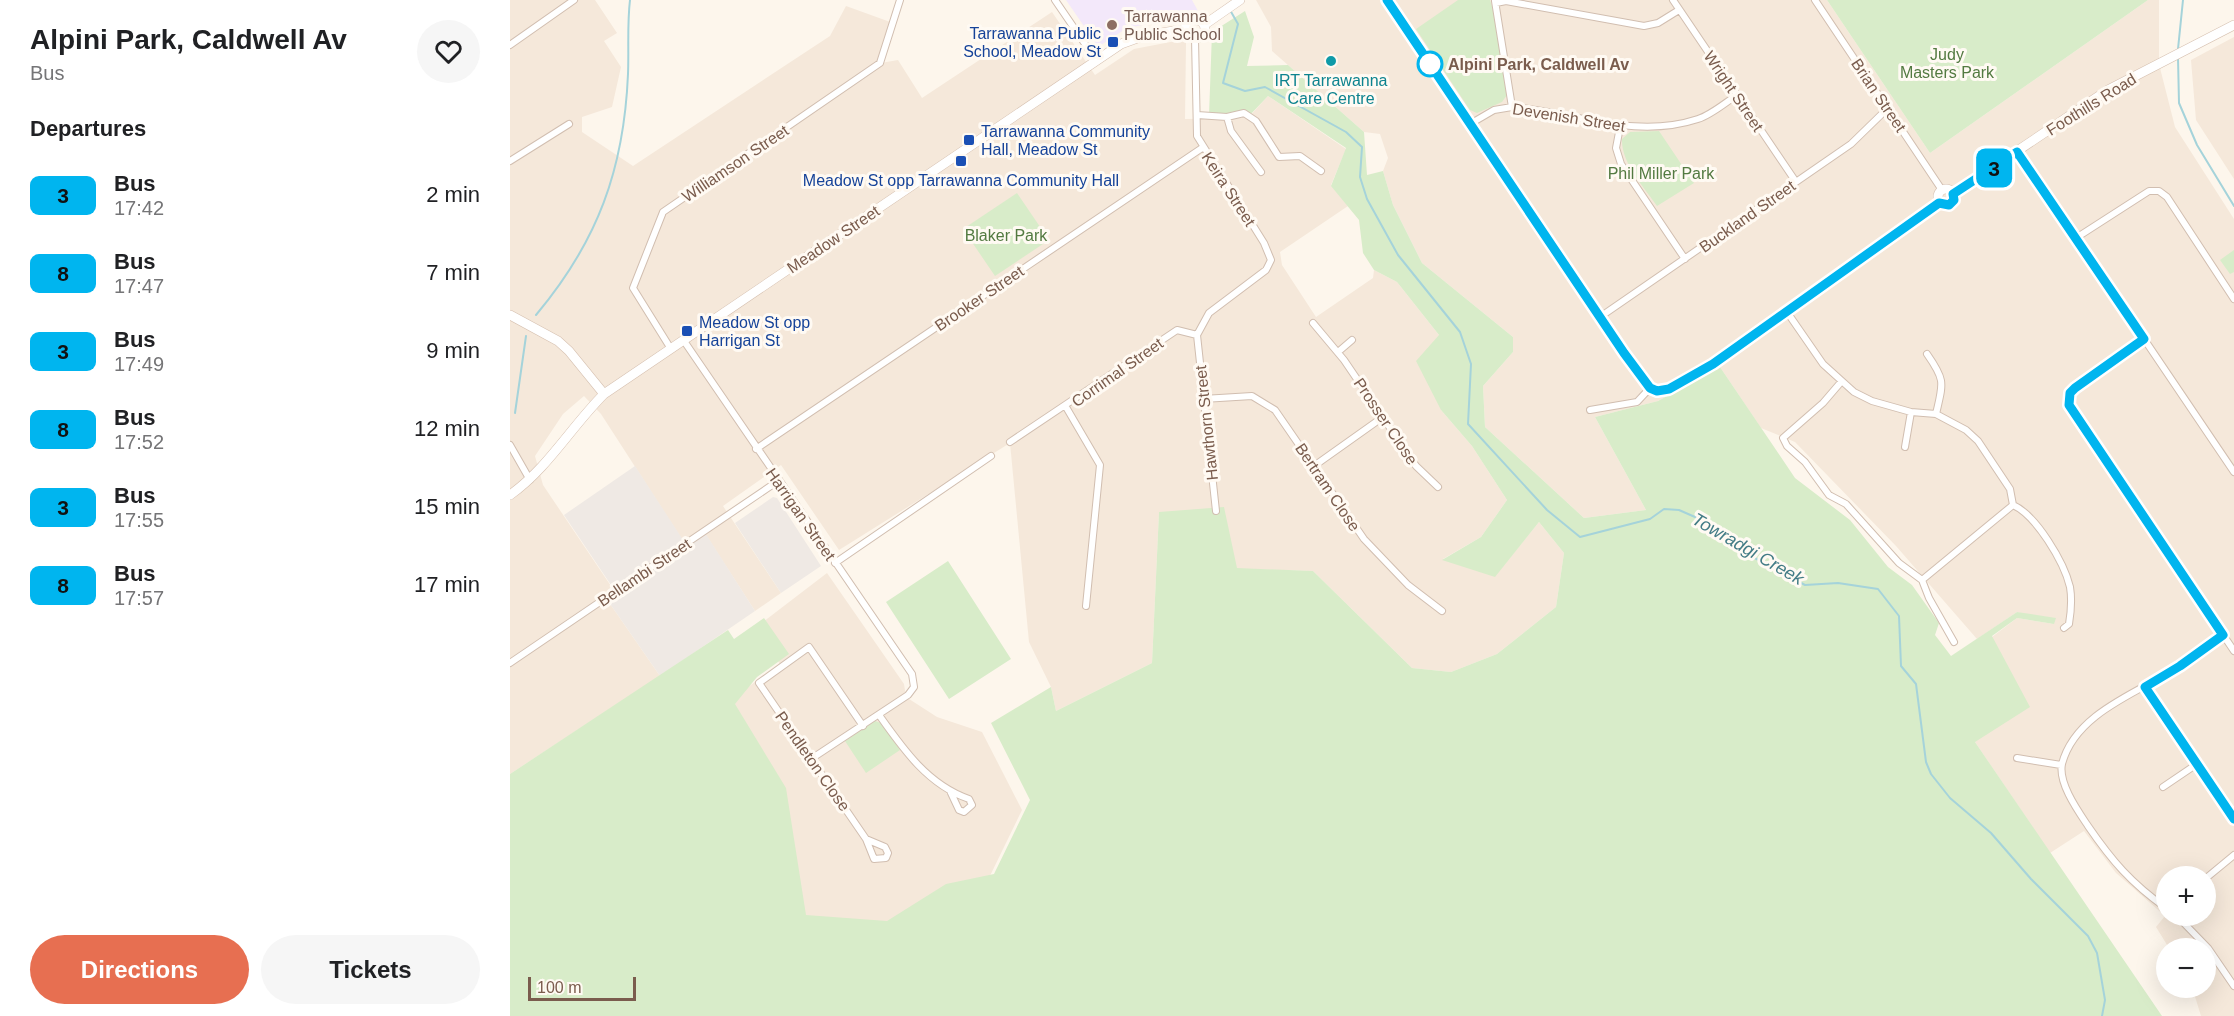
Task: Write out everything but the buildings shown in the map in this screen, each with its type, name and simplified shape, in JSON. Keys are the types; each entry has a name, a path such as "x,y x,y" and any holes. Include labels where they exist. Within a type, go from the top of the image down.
{"main road":[{"path":"1204,25 1240,0"},
{"path":"1387,0 1650,388 1662,391 1693,377 1939,203 1949,205 1954,200 1953,194 1948,189 1942,190 1938,194 1939,203"},
{"path":"1200,20 1204,25 1204,34 1195,38 1188,35 1186,29 1188,23 1200,20"},
{"name":"Foothills Road","path":"1953,194 2108,90 2234,25"},
{"name":"Meadow Street","path":"510,495 530,480 604,394 1096,60 1133,38 1186,29"},
{"path":"510,315 558,341 604,394"}],"street":[{"path":"510,45 574,0"},
{"name":"Williamson Street","path":"671,350 633,288 663,212 880,63 900,0"},
{"path":"1054,0 1096,60"},
{"name":"Wright Street","path":"1673,0 1796,182"},
{"name":"Brian Street","path":"1815,0 1942,190"},
{"path":"1512,107 1495,1 1644,26 1658,23 1679,10"},
{"name":"Keira Street","path":"1195,38 1197,136 1264,243 1271,260 1262,275 1209,313 1197,334"},
{"name":"Devenish Street","path":"1470,124 1494,110 1512,107 1620,127 1659,128 1700,119 1737,95"},
{"name":"Buckland Street","path":"1600,317 1851,144 1888,108"},
{"path":"1197,115 1227,117 1244,113 1256,121 1279,158 1300,156 1321,171"},
{"name":"Keira Street","path":"1227,117 1231,130 1261,172"},
{"path":"510,161 569,124"},
{"path":"1620,127 1616,148 1621,164 1685,259"},
{"name":"Brooker Street","path":"756,449 1202,147"},
{"path":"2017,152 2234,472"},
{"path":"2076,238 2149,191 2159,191 2168,197 2234,299"},
{"path":"1787,312 1812,349 1841,382 1872,401 1911,412 1936,414 1966,430 1978,441 2010,489 2013,505"},
{"name":"Prosser Close","path":"1313,323 1338,352 1416,466 1438,487"},
{"name":"Corrimal Street","path":"1010,442 1066,407 1177,330 1197,334"},
{"name":"Hawthorn Street","path":"1197,334 1216,511"},
{"path":"2144,339 2075,388 2070,393 2069,405 2234,651"},
{"path":"1338,352 1352,340"},
{"name":"Harrigan Street","path":"684,341 912,674 914,687 908,695 879,715"},
{"path":"1927,354 1941,375 1942,386 1936,414"},
{"path":"1841,382 1823,403 1783,438 1787,446 1805,462 1829,495 1846,504 1899,563 1922,580 1929,598 1954,642"},
{"path":"1590,410 1637,402 1650,388"},
{"name":"Bertram Close","path":"1203,399 1251,396 1275,410 1364,540 1408,585 1442,611"},
{"path":"1066,407 1100,465 1086,606"},
{"path":"1905,447 1911,412"},
{"path":"1314,466 1383,417"},
{"path":"510,445 530,480"},
{"path":"835,563 991,456"},
{"name":"Bellambi Street","path":"510,663 778,481"},
{"path":"1922,580 2013,505"},
{"path":"2013,505 2024,510 2060,562 2070,587 2072,611 2069,624 2064,628"},
{"path":"2156,901 2140,890 2117,868 2079,813 2066,786 2061,765 2074,736 2088,723 2180,666 2223,635"},
{"name":"Pendleton Close","path":"863,726 809,647 759,683 866,838"},
{"path":"2145,687 2234,819"},
{"path":"811,759 879,715 905,752 951,793"},
{"path":"2017,758 2061,765"},
{"path":"2163,787 2197,764"},
{"path":"2216,870 2234,855"},
{"path":"2187,926 2208,948 2234,986"}],"shaded area":[{"path":"510,0 595,0 617,33 604,41 621,67 612,107 582,117 582,132 633,166 830,36 846,6 893,23 881,63 898,60 922,98 1052,12 1095,75 1134,49 1181,40 1186,43 1185,119 1248,118 1268,96 1346,149 1331,185 1348,206 1280,252 1282,265 1316,317 1373,278 1374,270 1397,282 1439,335 1441,410 1472,446 1507,500 1481,537 1443,559 1495,576 1539,522 1564,553 1556,607 1497,654 1451,672 1412,668 1313,571 1237,569 1159,512 1152,663 1056,711 1051,687 1029,642 1010,443 839,550 781,465 723,506 781,593 755,611 704,532 685,544 601,414 584,396 563,414 535,456 543,485 615,592 606,598 660,676 510,774"},
{"name":"Tarrawanna Public School","path":"1066,0 1192,0 1198,11 1184,17 1127,28 1101,45 1097,45"},
{"path":"1256,0 1827,0 1930,153 2148,0 2159,0 2159,64 2175,127 2234,219 2234,1016 2201,1016 2195,998 2216,998 2216,938 2163,938 2156,927 2216,926 2216,866 2156,866 2156,908 2116,873 2084,831 2050,853 1975,742 1992,637 2017,618 2054,624 2017,612 1977,639 1896,546 1795,442 1761,428 1720,367 1658,401 1595,417 1646,510 1584,518 1485,427 1483,386 1513,352 1513,337 1422,263 1393,205 1383,171 1388,158 1380,134 1364,132 1272,51 1271,27"},
{"path":"2234,37 2234,179 2196,120 2191,60"},
{"path":"635,466 685,543 704,531 755,611 660,676 606,598 615,591 564,515"},
{"path":"773,497 777,498 821,566 781,593 735,523"},
{"path":"827,573 904,684 906,697 937,717 982,732 1022,810 986,884 878,931 798,925 726,714 748,687 780,664 755,628"}],"green space":[{"path":"1458,0 1490,0 1497,22 1507,95 1502,102 1477,113 1470,110 1416,29"},
{"name":"Judy Masters Park","path":"1827,0 2148,0 1930,153"},
{"path":"1245,11 1254,37 1247,66 1288,65 1364,132 1367,175 1383,171 1393,205 1422,263 1513,337 1513,352 1483,386 1485,427 1584,518 1646,510 1595,417 1658,401 1720,367 1795,478 1850,520 1888,567 1912,585 1939,623 1935,635 1951,656 2017,612 2056,618 2054,624 2017,618 1992,636 2030,707 1975,742 2162,1016 510,1016 510,774 728,630 734,639 764,618 789,654 757,677 735,704 786,788 806,915 887,921 946,884 994,874 1030,800 991,723 1051,687 1056,711 1152,663 1159,512 1224,507 1237,568 1313,571 1412,668 1451,672 1497,654 1556,607 1564,553 1539,522 1495,577 1442,560 1481,537 1507,500 1472,446 1441,410 1416,361 1439,335 1397,282 1374,270 1363,253 1359,220 1331,186 1346,148 1268,96 1250,115 1209,116 1212,32"},
{"name":"Phil Miller Park","path":"1659,131 1694,183 1657,206 1629,166 1622,139 1630,132"},
{"name":"Blaker Park","path":"1017,193 1049,240 995,276 963,229"},
{"path":"2234,250 2234,272 2230,274 2220,260"},
{"path":"948,561 1011,659 949,699 886,602"},
{"path":"875,721 881,723 900,750 866,773 845,741"}],"waterway":[{"path":"536,315 576,259 604,202 613,172 621,141 625,109 630,0"},
{"path":"2178,49 2183,0"},
{"name":"Towradgi Creek","path":"1230,10 1238,24 1223,83 1245,91 1265,87 1346,132 1362,147 1360,177 1367,199 1398,255 1460,332 1471,364 1468,424 1547,510 1580,537 1650,519 1664,509 1679,510 1711,524 1751,556 1805,585 1838,583 1878,589 1899,616 1901,666 1916,684 1926,762 1931,774 1950,798 1991,833 2031,879 2088,936 2097,953 2105,1000 2102,1016"},
{"path":"2178,58 2179,103 2197,145 2234,206"},
{"path":"515,413 526,336"}],"bus line":[{"name":"3","path":"1387,0 1624,353 1650,388 1657,391 1669,389 1713,364 1939,203 1947,206 1952,203 1953,194 2017,152 2144,339 2075,388 2070,393 2069,405 2223,635 2180,666 2145,687 2234,819"}],"place":[{"name":"Tarrawanna Public School","path":"1112,25"},
{"name":"Tarrawanna Public School, Meadow St","path":"1113,42"},
{"name":"IRT Tarrawanna Care Centre","path":"1331,61"},
{"name":"Alpini Park, Caldwell Av","path":"1430,64"},
{"name":"Tarrawanna Community Hall, Meadow St","path":"969,140"},
{"name":"Meadow St opp Tarrawanna Community Hall","path":"961,161"},
{"name":"Meadow St opp Harrigan St","path":"687,331"}]}
